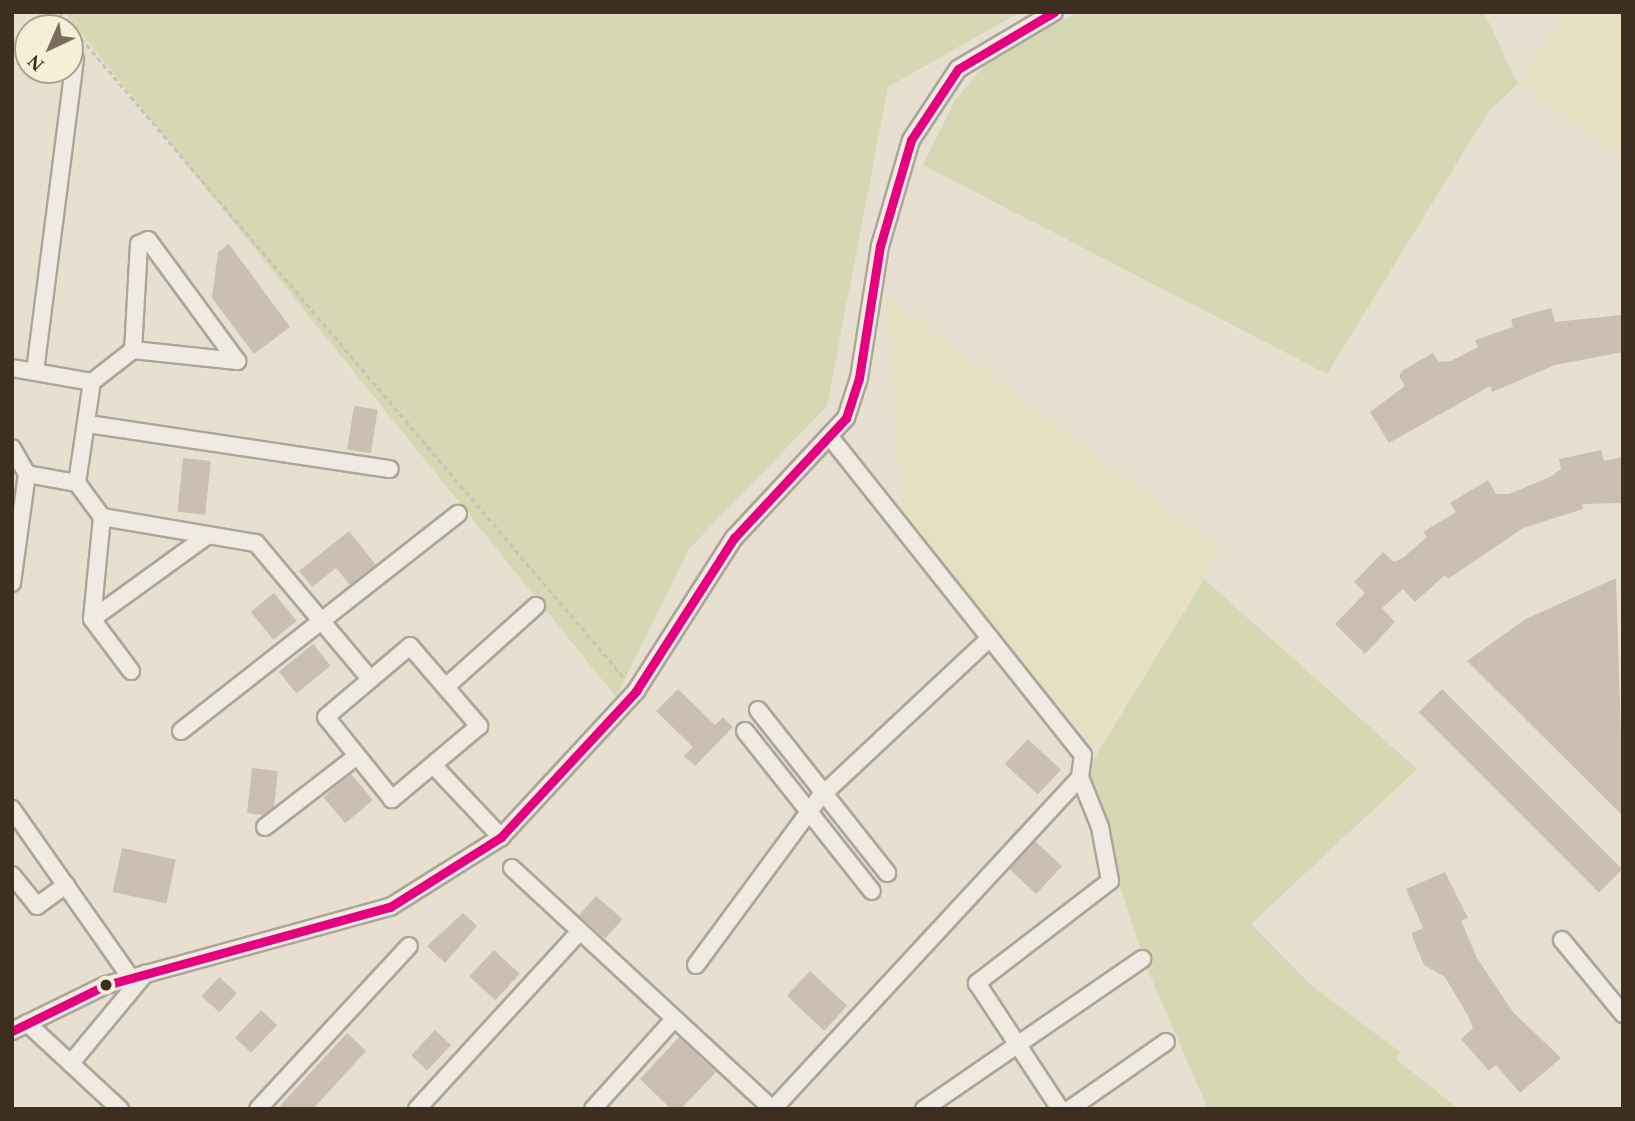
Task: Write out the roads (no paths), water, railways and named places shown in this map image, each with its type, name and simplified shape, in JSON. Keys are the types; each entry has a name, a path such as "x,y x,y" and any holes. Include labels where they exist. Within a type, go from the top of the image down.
{"street":[{"path":"19,1028 138,976 390,906 501,837 636,691 734,538 830,437 856,393 880,246 922,119 958,69 1054,12"},
{"path":"35,371 72,84"},
{"path":"77,483 88,424 92,382 133,350 232,364 238,358 148,240 139,244 133,350"},
{"path":"12,368 92,382"},
{"path":"88,424 390,468"},
{"path":"830,437 1083,755 1080,777 1111,876 978,979 1017,1045 1060,1109"},
{"path":"12,447 27,474 12,583"},
{"path":"27,474 77,483 102,517 92,619 131,671"},
{"path":"181,731 324,623 457,514"},
{"path":"102,517 256,543 370,679"},
{"path":"92,619 208,535"},
{"path":"449,684 536,606"},
{"path":"696,965 824,793 990,638"},
{"path":"414,645 449,684 479,726 392,799 326,718 370,679 414,645"},
{"path":"758,710 887,873"},
{"path":"745,731 872,891"},
{"path":"265,827 357,756"},
{"path":"434,766 501,837"},
{"path":"512,868 578,933 772,1109 1080,777"},
{"path":"12,808 66,886 138,976"},
{"path":"12,875 37,906 66,886"},
{"path":"417,1109 578,933"},
{"path":"1562,940 1623,1014"},
{"path":"258,1109 409,947"},
{"path":"924,1109 1142,959"},
{"path":"71,1063 138,976"},
{"path":"593,1109 673,1020"},
{"path":"19,1028 71,1063 120,1109"},
{"path":"1070,1109 1166,1042"}]}
